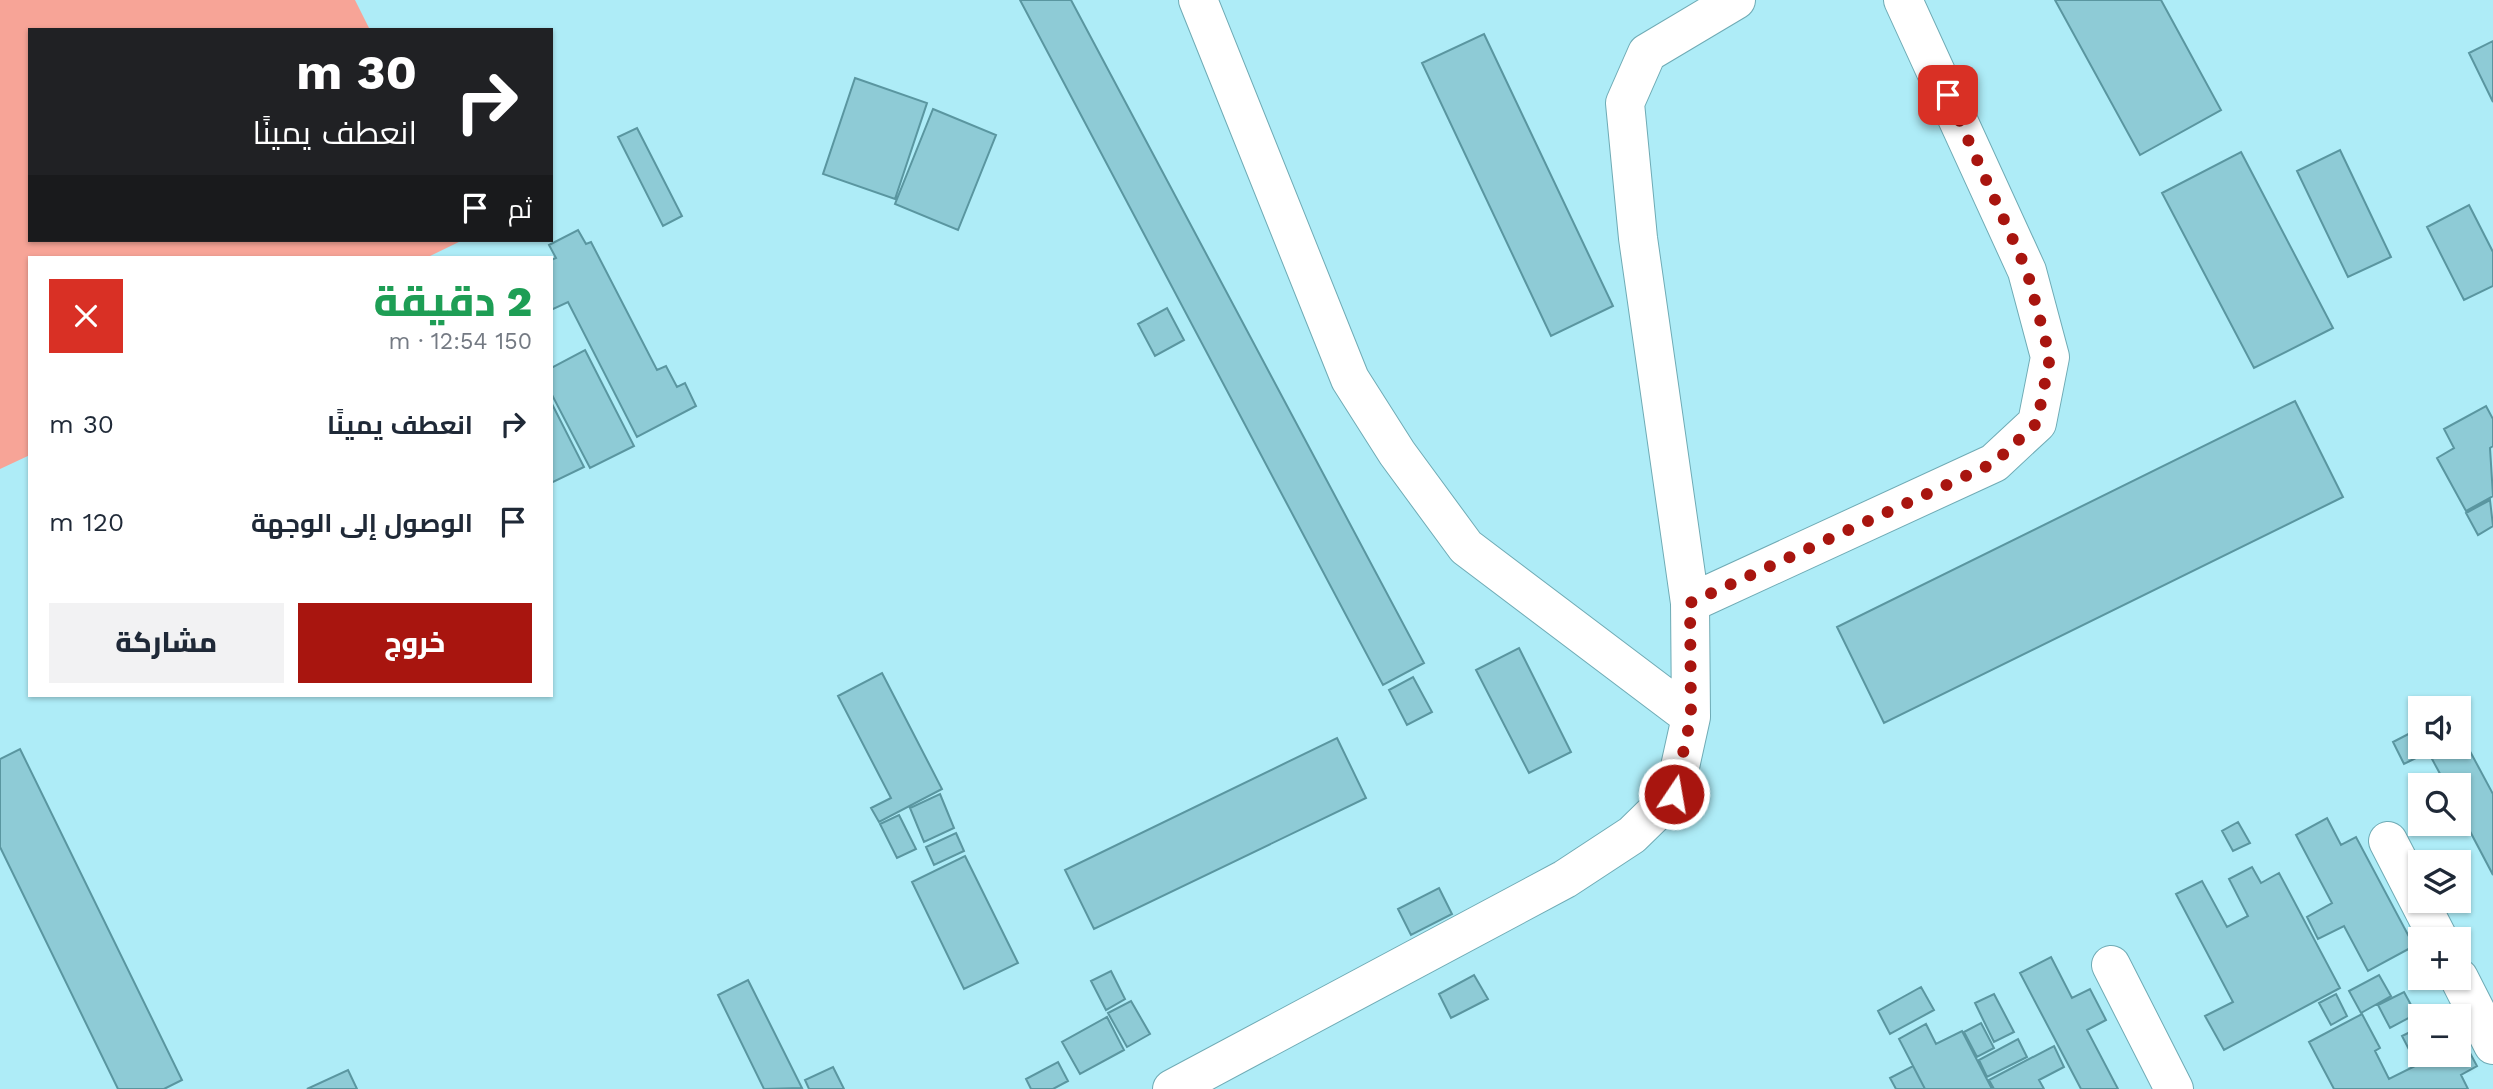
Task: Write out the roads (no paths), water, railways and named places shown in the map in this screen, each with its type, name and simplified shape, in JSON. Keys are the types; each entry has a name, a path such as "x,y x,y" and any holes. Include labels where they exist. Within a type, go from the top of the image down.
{"street":[{"path":"1198,0 1350,379 1397,453 1466,547 1691,717"},
{"path":"1172,1089 1565,879 1632,835 1674,794 1691,717 1690,603 1638,238 1625,103 1647,52 1736,0"},
{"path":"1690,603 1994,463 2037,423 2050,357 2027,271 1903,0"},
{"path":"2388,841 2432,927"},
{"path":"2111,965 2174,1089"},
{"path":"2465,990 2493,1045"}]}
